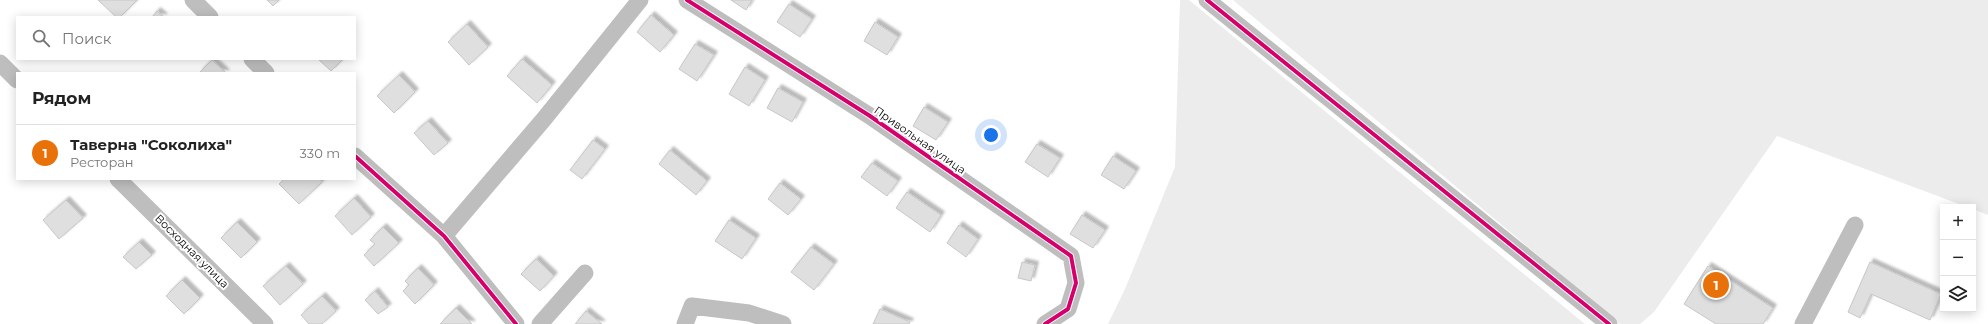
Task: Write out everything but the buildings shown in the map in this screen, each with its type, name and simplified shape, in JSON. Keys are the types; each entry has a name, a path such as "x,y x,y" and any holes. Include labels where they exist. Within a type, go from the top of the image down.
{"street":[{"path":"193,0 209,16"},
{"path":"444,236 544,119 640,0"},
{"name":"Привольная улица","path":"687,0 870,116 1071,256 1076,283 1068,308 1045,324"},
{"path":"1207,0 1609,324"},
{"path":"253,60 265,72"},
{"path":"0,63 16,79"},
{"path":"358,159 444,236 516,324"},
{"name":"Восходная улица","path":"119,180 265,324"},
{"path":"1803,324 1855,225"},
{"path":"540,324 585,273"},
{"path":"686,324 692,306 749,313 783,324"}],"shaded area":[{"path":"1180,0 1189,0 1585,324 1108,324 1125,289 1175,167"},
{"path":"1233,0 1988,0 1988,215 1976,210 1976,204 1959,204 1777,136 1654,312 1640,324 1620,324"}],"cycle path":[{"path":"687,0 870,116 1071,256 1076,283 1068,309 1045,324"},
{"path":"1207,0 1609,324"},
{"path":"356,157 444,236 516,324"}],"place":[{"name":"Таверна \"Соколиха\"","path":"1716,285"}]}
